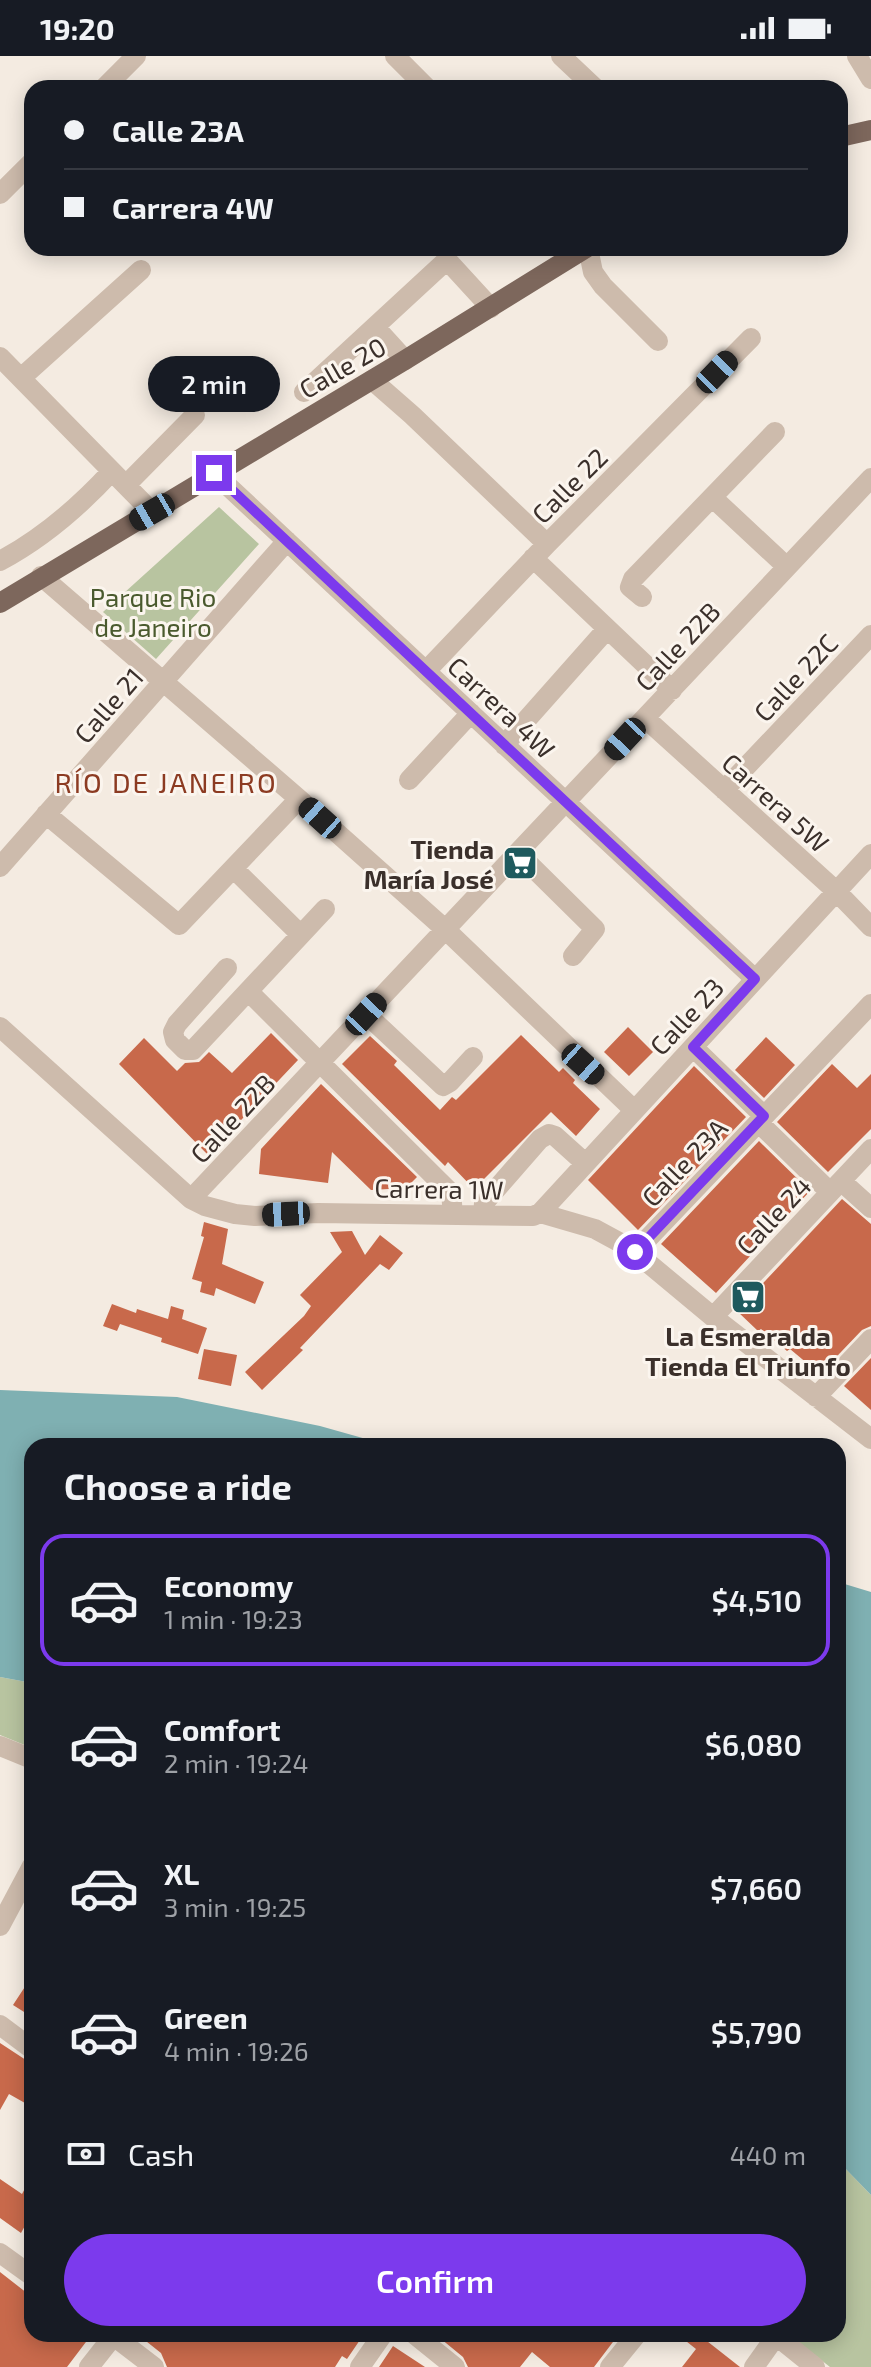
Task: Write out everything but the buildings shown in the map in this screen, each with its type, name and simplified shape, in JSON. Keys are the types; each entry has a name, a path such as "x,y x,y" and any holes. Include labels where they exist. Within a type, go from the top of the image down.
{"main road":[{"path":"848,135 871,130"},
{"name":"Calle 20","path":"0,603 574,256"}],"street":[{"path":"112,80 136,56"},
{"path":"395,56 417,80"},
{"path":"561,56 586,80"},
{"path":"857,56 871,79"},
{"path":"0,194 24,170"},
{"path":"589,256 593,272 603,286 658,341"},
{"path":"304,392 447,260 491,308"},
{"path":"21,378 141,270"},
{"path":"375,327 405,360"},
{"name":"Calle 22","path":"426,671 751,338"},
{"path":"0,357 152,512"},
{"path":"372,380 412,415 540,551 607,629 672,690"},
{"path":"0,561 21,550 119,478 195,415"},
{"path":"642,597 630,587 633,579 775,432"},
{"name":"Carrera 4W","path":"214,473 755,979"},
{"name":"Calle 22B","path":"191,1199 871,480"},
{"path":"713,498 787,567"},
{"name":"Calle 21","path":"3,860 287,541"},
{"path":"41,576 446,930 634,1110"},
{"path":"504,745 607,629"},
{"name":"Calle 22C","path":"724,790 871,635"},
{"path":"409,780 471,713"},
{"name":"Carrera 5W","path":"645,718 836,891 871,927"},
{"path":"46,814 179,925 299,799"},
{"path":"518,853 595,929 573,956"},
{"name":"Calle 23","path":"540,1213 871,854"},
{"path":"234,869 300,934"},
{"path":"227,968 177,1024 173,1032 175,1040 185,1050 193,1050 325,909"},
{"path":"248,991 451,1193 453,1214"},
{"name":"Calle 23A","path":"635,1252 871,1004"},
{"path":"366,1014 443,1086 473,1057"},
{"name":"Carrera 1W","path":"0,1027 191,1199 235,1214 255,1216 318,1213 533,1216 540,1213 595,1229 635,1252 713,1317 871,1439"},
{"path":"693,1047 761,1119 836,1186 871,1208"},
{"path":"483,1215 484,1203 540,1139 549,1134 585,1163"},
{"name":"Calle 24","path":"713,1317 871,1149"},
{"path":"816,1397 871,1339"},
{"path":"0,1746 24,1756"},
{"path":"0,1926 24,1881"},
{"path":"0,2025 24,2043"},
{"path":"0,2253 24,2270"},
{"path":"89,2367 108,2342"},
{"path":"122,2342 154,2367"},
{"path":"360,2367 377,2342"},
{"path":"424,2342 455,2367"},
{"path":"610,2367 630,2342"},
{"path":"754,2367 770,2342"},
{"path":"784,2342 815,2367"}],"green space":[{"name":"Parque Rio de Janeiro","path":"219,507 259,544 156,659 103,612"},
{"path":"0,1677 24,1682 24,1745 0,1735"},
{"path":"846,2169 871,2195 871,2367 830,2367 798,2342 846,2342"}],"water":[{"path":"0,1390 177,1397 320,1426 363,1438 24,1438 24,1682 0,1677"},
{"path":"846,1584 871,1592 871,2195 846,2169"}],"place":[{"name":"Tienda María José","path":"520,863"},
{"name":"La Esmeralda Tienda El Triunfo","path":"748,1297"}],"district":[{"name":"RÍO DE JANEIRO","path":"166,782"}],"route":[{"path":"214,473 755,979 693,1047 764,1116 635,1252"}]}
